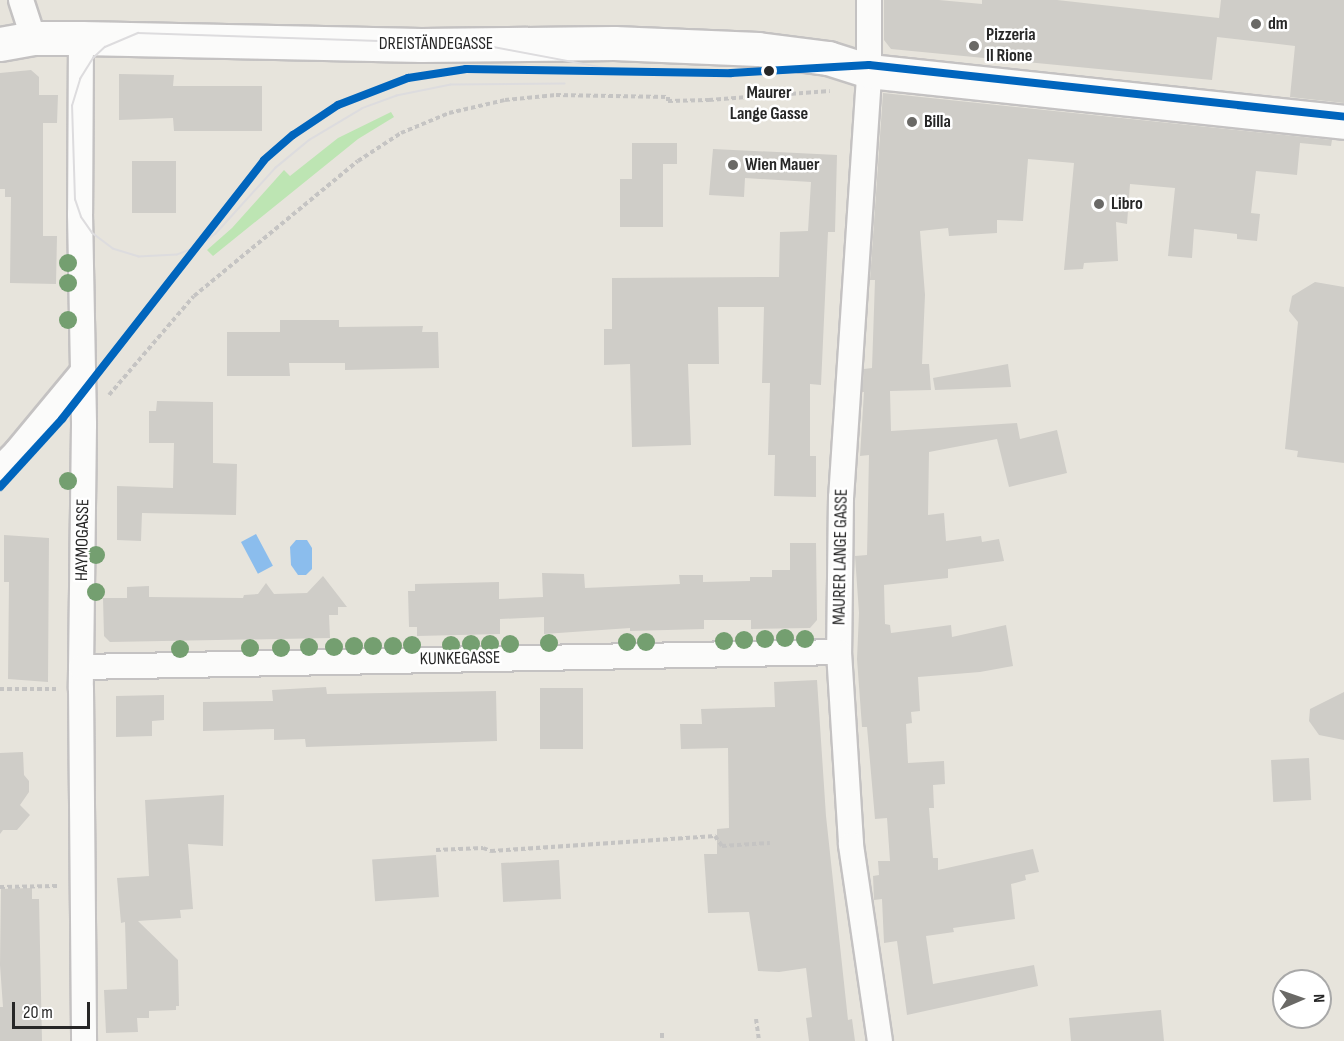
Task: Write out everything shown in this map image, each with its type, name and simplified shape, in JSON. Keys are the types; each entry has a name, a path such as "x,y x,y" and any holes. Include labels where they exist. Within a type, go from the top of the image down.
{"street":[{"path":"21,0 33,38"},
{"name":"MAURER LANGE GASSE","path":"868,0 869,71 841,497 840,652 851,845 880,1041"},
{"name":"DREISTÄNDEGASSE","path":"0,44 33,38 398,45 614,42 787,51 842,61 869,71 1344,122"},
{"name":"HAYMOGASSE","path":"81,38 80,214 84,425 81,678 84,1041"},
{"path":"0,468 83,371"},
{"name":"KUNKEGASSE","path":"81,678 840,652"}],"path":[{"path":"84,425 194,296 358,161 401,133 449,113 525,98 556,95 709,100 834,91 834,87"},
{"path":"0,688 81,678"},
{"path":"436,850 483,848 491,851 715,836 722,846 770,843"},
{"path":"0,887 82,886"},
{"path":"756,1019 759,1041"},
{"path":"662,1033 662,1041"}],"green space":[{"path":"391,112 394,117 358,139 213,256 207,250 232,228 284,170 290,176 338,138"}],"water":[{"path":"256,534 273,566 258,574 241,542"},
{"path":"296,540 307,540 312,548 312,569 306,575 298,575 291,565 290,547"}],"building":[{"path":"884,0 939,0 982,4 982,0 1057,0 1219,18 1221,0 1344,0 1344,103 1290,97 1295,46 1217,37 1212,80 891,49 884,40"},
{"path":"31,70 39,77 39,95 58,95 57,123 43,123 43,236 57,236 56,284 10,283 11,197 5,197 5,189 0,189 0,73"},
{"path":"119,74 174,75 173,86 262,86 262,131 174,131 173,118 119,120"},
{"path":"883,93 1332,140 1331,146 1300,143 1297,175 1256,171 1251,213 1260,214 1257,241 1237,239 1237,234 1194,229 1192,258 1168,256 1175,188 1130,184 1127,224 1116,222 1118,261 1084,263 1083,269 1064,270 1074,163 1028,159 1023,221 997,220 997,233 949,236 948,228 920,231 925,295 922,364 929,364 931,390 890,391 891,431 1017,423 1020,439 1057,430 1067,473 1009,487 997,439 929,452 928,515 944,513 946,541 981,536 982,542 999,539 1004,561 948,569 948,578 884,585 885,624 890,625 891,633 951,625 952,637 1006,625 1013,666 980,672 918,677 920,711 911,712 912,723 906,724 908,763 944,761 945,784 933,785 934,808 929,808 933,858 938,858 938,870 1033,849 1039,872 1025,875 1026,880 1011,884 1015,919 953,928 954,932 926,936 933,984 1034,965 1038,986 907,1015 897,941 884,943 882,899 874,900 873,876 879,875 878,861 890,861 887,818 875,819 867,727 862,727 857,659 859,613 855,556 867,555 869,455 860,456 864,392 862,392 864,369 872,368 875,280 870,280"},
{"path":"632,143 677,143 677,164 663,164 663,227 620,227 620,179 632,179"},
{"path":"713,149 837,155 835,232 828,232 821,385 810,384 810,456 816,456 816,497 774,496 775,455 768,455 770,383 762,383 764,307 718,307 719,364 688,364 691,445 632,447 630,364 604,365 604,329 612,329 612,278 779,277 780,232 808,231 811,182 745,178 744,197 709,195"},
{"path":"132,161 176,161 176,213 132,213"},
{"path":"1315,282 1344,287 1344,463 1297,457 1298,451 1285,449 1298,322 1289,311 1292,296"},
{"path":"280,320 339,320 339,327 423,326 422,332 438,332 439,368 345,370 345,363 289,363 290,376 227,376 227,332 280,332"},
{"path":"1008,364 1011,387 935,390 933,378"},
{"path":"157,401 213,402 213,463 237,464 236,515 142,513 141,541 117,540 117,486 173,488 174,443 149,443 149,411 156,411"},
{"path":"4,535 49,538 48,682 8,679 9,582 4,582"},
{"path":"790,543 816,543 817,620 810,628 751,629 751,620 704,620 704,629 630,631 630,628 544,634 544,617 500,619 500,634 417,636 417,627 409,627 408,591 415,591 415,584 499,582 499,599 543,597 542,573 584,574 585,588 680,584 679,575 703,575 703,582 750,581 750,577 772,577 772,570 790,570"},
{"path":"323,576 347,607 338,607 338,615 329,615 330,638 110,642 104,636 103,598 127,598 127,587 149,586 149,597 243,598 244,595 258,594 266,583 274,594 307,593"},
{"path":"817,680 826,816 848,1020 852,1019 855,1041 809,1041 806,1018 812,1017 806,968 779,972 758,971 749,912 708,913 704,854 717,854 717,829 729,828 728,748 681,749 680,724 702,724 701,709 775,707 774,682"},
{"path":"326,687 327,694 496,691 497,741 306,747 305,739 274,740 274,729 203,731 203,702 273,701 272,690"},
{"path":"540,688 583,688 583,749 540,749"},
{"path":"1344,692 1344,740 1319,735 1309,721 1310,709"},
{"path":"164,695 164,720 152,721 152,736 116,737 116,696"},
{"path":"23,752 24,775 29,781 29,792 20,805 30,815 17,830 3,830 0,834 0,753"},
{"path":"1309,758 1311,800 1273,802 1271,760"},
{"path":"224,795 223,846 188,844 193,909 180,910 181,918 138,921 178,960 179,1006 176,1006 176,1010 149,1011 149,1018 137,1018 138,1032 106,1033 104,990 127,989 125,922 121,923 117,878 149,876 145,800"},
{"path":"436,855 439,897 375,901 372,859"},
{"path":"559,860 561,899 503,902 501,863"},
{"path":"32,888 32,899 39,899 42,1041 0,1041 0,1007 3,1007 0,965 1,889"},
{"path":"1161,1010 1164,1041 1071,1041 1069,1018"}],"tram line":[{"path":"565,84 451,85 397,96 362,109 310,140 276,168 216,234 198,247 177,255 139,257 113,249 92,233 81,217 75,200 72,106 80,79 93,58 105,47 138,33 477,44 627,72"}],"transit line":[{"path":"0,487 62,419 264,160 293,135 338,105 408,78 466,69 731,73 869,65 1344,117"}],"place":[{"name":"dm","path":"1256,24"},
{"name":"Pizzeria Il Rione","path":"974,46"},
{"name":"Maurer Lange Gasse","path":"769,71"},
{"name":"Billa","path":"912,122"},
{"name":"Wien Mauer","path":"733,165"},
{"name":"Libro","path":"1099,204"}]}
